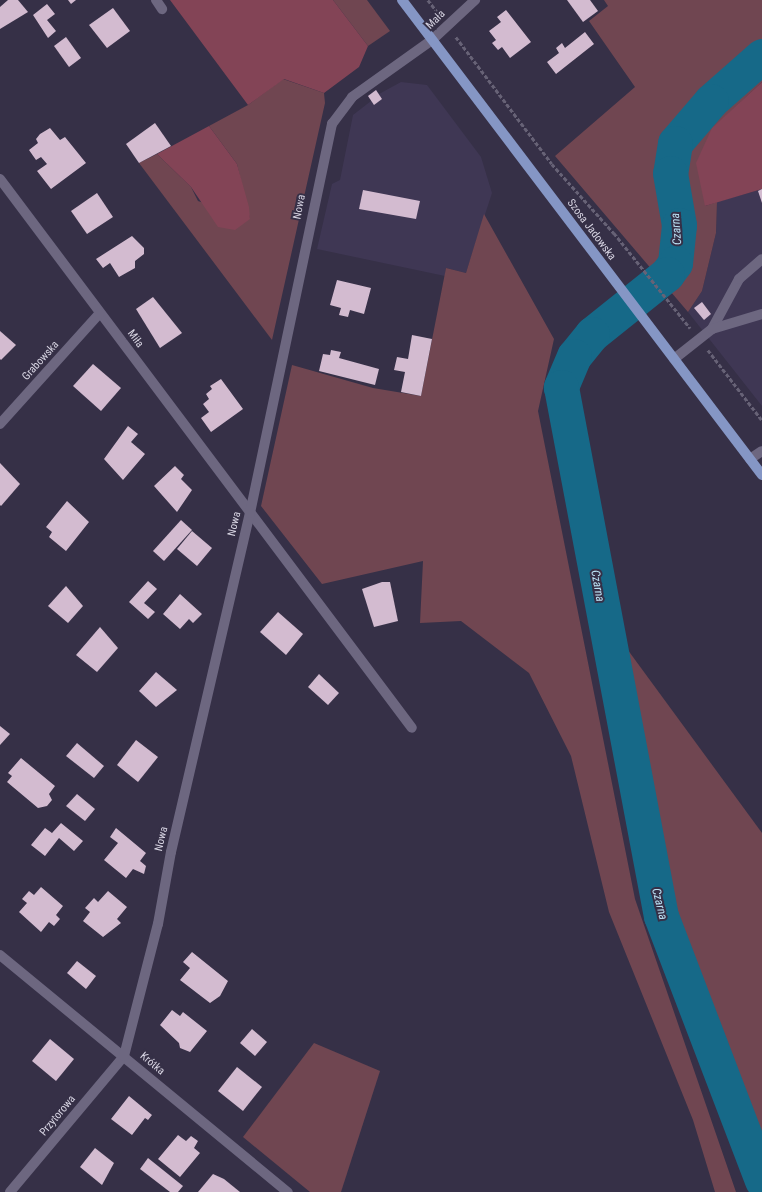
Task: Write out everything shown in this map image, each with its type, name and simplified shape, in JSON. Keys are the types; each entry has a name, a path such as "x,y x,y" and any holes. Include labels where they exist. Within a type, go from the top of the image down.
{"main road":[{"name":"Szosa Jadowska","path":"402,0 762,475"}],"street":[{"path":"156,0 162,9"},
{"name":"Mała","path":"432,40 475,0"},
{"name":"Nowa","path":"124,1056 158,924 171,852 250,513 332,124 356,93 432,40"},
{"name":"Miła","path":"0,179 412,728"},
{"path":"712,328 739,279 762,259"},
{"name":"Grabowska","path":"0,424 100,313"},
{"path":"674,359 712,328 762,314"},
{"path":"750,459 762,451"},
{"name":"Krótka","path":"0,955 288,1192"},
{"name":"Przytorowa","path":"10,1192 124,1056"}],"path":[{"path":"428,0 552,164 639,262 762,420"}],"shaded area":[{"path":"170,0 333,0 368,46 359,67 324,93 284,79 248,105"},
{"path":"333,0 367,0 390,31 368,46"},
{"path":"604,0 762,0 762,82 713,128 705,206 717,202 716,233 702,291 688,312 555,156 635,87 589,21 608,6"},
{"path":"283,79 324,93 325,103 272,340 139,163 157,154 191,187 198,201 250,219 237,164 209,126 248,105"},
{"path":"401,82 427,85 481,157 492,193 466,273 446,268 445,276 317,249 332,184 340,180 353,115 371,101 368,96 376,90 379,94"},
{"path":"762,82 762,189 705,206 696,163 712,128"},
{"path":"209,126 237,164 249,207 250,219 235,230 218,227 191,187 157,154"},
{"path":"762,189 762,406 688,312 702,291 716,233 717,202"},
{"path":"484,214 554,339 538,411 635,899 736,1192 715,1192 693,1120 609,912 571,756 529,673 461,621 420,623 423,561 322,584 261,506 292,365 373,388 421,396 446,268 466,273"},
{"path":"611,627 762,833 762,1152 670,914"},
{"path":"314,1043 380,1071 341,1192 310,1192 243,1137"}],"building":[{"path":"8,0 18,0 28,12 0,29 0,7"},
{"path":"68,0 76,0 71,4"},
{"path":"567,0 590,0 598,11 583,22"},
{"path":"47,4 55,14 47,20 56,31 48,38 33,15"},
{"path":"113,8 130,31 107,48 89,25"},
{"path":"506,10 531,42 510,58 502,47 498,50 492,43 496,40 489,31 501,22 497,17"},
{"path":"585,32 594,44 556,74 547,62 559,53 556,48 562,43 565,48"},
{"path":"66,37 81,58 69,67 54,46"},
{"path":"376,90 382,99 374,105 368,96"},
{"path":"155,123 171,146 139,163 126,144"},
{"path":"50,128 60,140 65,137 86,163 51,189 37,171 47,164 41,157 36,160 29,150 38,143 36,139 40,134"},
{"path":"762,189 762,203 758,191"},
{"path":"363,190 420,201 416,219 359,209"},
{"path":"97,193 113,217 87,234 71,211"},
{"path":"132,236 144,248 144,254 135,261 135,268 119,277 110,263 103,268 96,259"},
{"path":"337,280 371,288 364,314 350,310 348,317 339,315 341,308 330,305"},
{"path":"153,297 182,333 160,348 136,309"},
{"path":"702,302 711,314 704,320 694,308"},
{"path":"0,331 16,345 1,360 0,359"},
{"path":"412,335 432,339 421,396 401,392 405,372 394,370 397,357 408,359"},
{"path":"331,350 341,352 339,358 379,369 375,385 319,371 323,354 330,355"},
{"path":"93,364 121,388 101,411 73,386"},
{"path":"221,379 243,409 211,432 201,418 209,412 203,404 209,399 206,394 212,389 210,386"},
{"path":"128,426 138,434 131,442 145,454 123,480 104,459"},
{"path":"0,463 20,484 1,506 0,505"},
{"path":"175,466 184,475 181,479 192,490 177,512 154,486"},
{"path":"67,501 89,522 66,551 49,537 52,532 46,527"},
{"path":"181,520 192,530 164,561 153,551"},
{"path":"192,531 212,548 197,566 177,549"},
{"path":"148,581 157,589 144,603 155,612 148,619 129,602"},
{"path":"382,582 390,582 398,621 374,627 362,589"},
{"path":"66,586 83,606 68,623 48,606"},
{"path":"180,594 202,614 193,623 189,619 180,629 163,614"},
{"path":"278,612 303,634 286,655 260,632"},
{"path":"100,627 118,648 97,672 76,655"},
{"path":"156,672 177,690 156,707 139,691"},
{"path":"319,674 339,693 328,705 308,687"},
{"path":"0,726 10,734 0,745"},
{"path":"136,740 158,757 138,782 117,765"},
{"path":"77,743 104,766 94,778 66,756"},
{"path":"21,758 55,786 49,794 52,800 47,806 38,808 7,782 12,776 8,773"},
{"path":"77,794 95,809 85,821 66,806"},
{"path":"61,823 83,841 74,851 59,838 45,856 31,845 45,828 52,833"},
{"path":"116,828 146,853 140,861 146,866 144,874 133,869 126,878 104,860 118,843 110,837"},
{"path":"41,887 63,906 56,915 60,919 54,926 49,922 41,932 19,912 27,903 22,899 29,891 34,895"},
{"path":"108,891 127,907 117,919 121,923 103,937 83,921 90,912 85,908 94,898 98,902"},
{"path":"192,952 228,981 220,996 210,1003 180,980 190,968 183,962"},
{"path":"77,961 96,976 86,989 67,973"},
{"path":"172,1010 180,1016 183,1012 207,1031 190,1052 180,1048 179,1043 160,1025"},
{"path":"252,1029 267,1042 255,1056 240,1043"},
{"path":"50,1039 74,1059 56,1081 32,1061"},
{"path":"237,1067 262,1087 243,1111 218,1091"},
{"path":"129,1096 152,1115 148,1120 145,1118 132,1135 111,1119"},
{"path":"178,1135 186,1141 191,1136 198,1141 194,1148 200,1153 180,1177 158,1159"},
{"path":"95,1148 114,1163 102,1185 80,1167"},
{"path":"148,1158 183,1186 178,1192 170,1192 140,1169"},
{"path":"213,1174 224,1179 240,1192 198,1192"}],"waterway":[{"name":"Czarna","path":"762,56 711,101 675,143 670,173 679,225 675,263 667,274 592,334 574,356 561,387 661,916 762,1180"}]}
